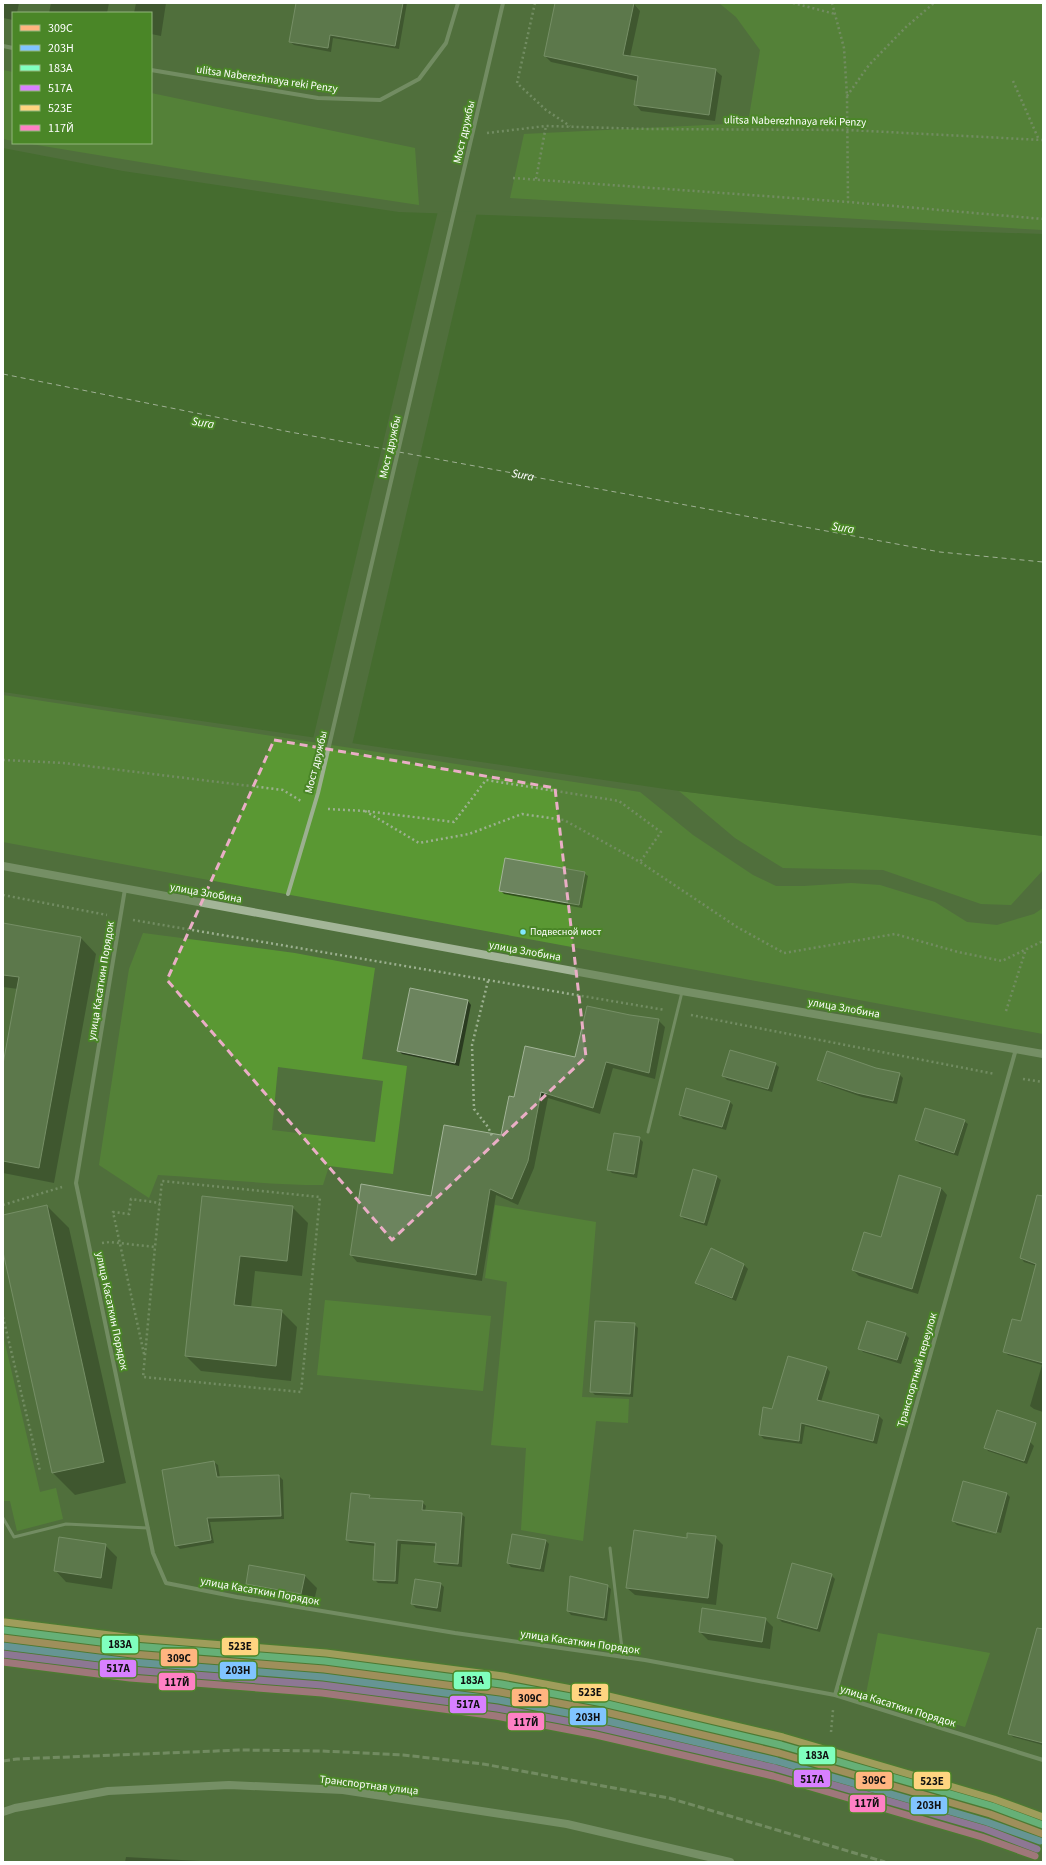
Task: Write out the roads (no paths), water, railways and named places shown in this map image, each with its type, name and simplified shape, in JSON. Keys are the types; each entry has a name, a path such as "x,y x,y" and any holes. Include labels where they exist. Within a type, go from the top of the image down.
{"main road":[{"name":"улица Злобина","path":"3,866 682,991 1043,1054"},
{"name":"Транспортная улица","path":"3,1812 15,1808 108,1791 229,1785 343,1790 567,1824 730,1862"}],"street":[{"name":"ulitsa Naberezhnaya reki Penzy","path":"152,70 318,98 380,100 419,79 446,43 458,3"},
{"name":"Мост дружбы","path":"288,894 318,793 503,3"},
{"name":"улица Касаткин Порядок","path":"125,889 76,1183 153,1553 166,1583 244,1598 455,1633 623,1657 835,1695 1043,1760"},
{"name":"Транспортный переулок","path":"835,1695 1016,1049"}],"lane":[{"path":"648,1132 682,991"},
{"path":"3,1518 14,1537 66,1524 148,1528"},
{"path":"610,1548 623,1657"}],"water":[{"name":"Sura","path":"3,148 123,171 399,212 1043,234 1043,836 679,791 3,692"}],"railway":[{"path":"3,1761 17,1759 241,1750 322,1751 403,1755 483,1764 669,1798 885,1862"}],"place":[{"name":"Подвесной мост","path":"523,932"}]}
